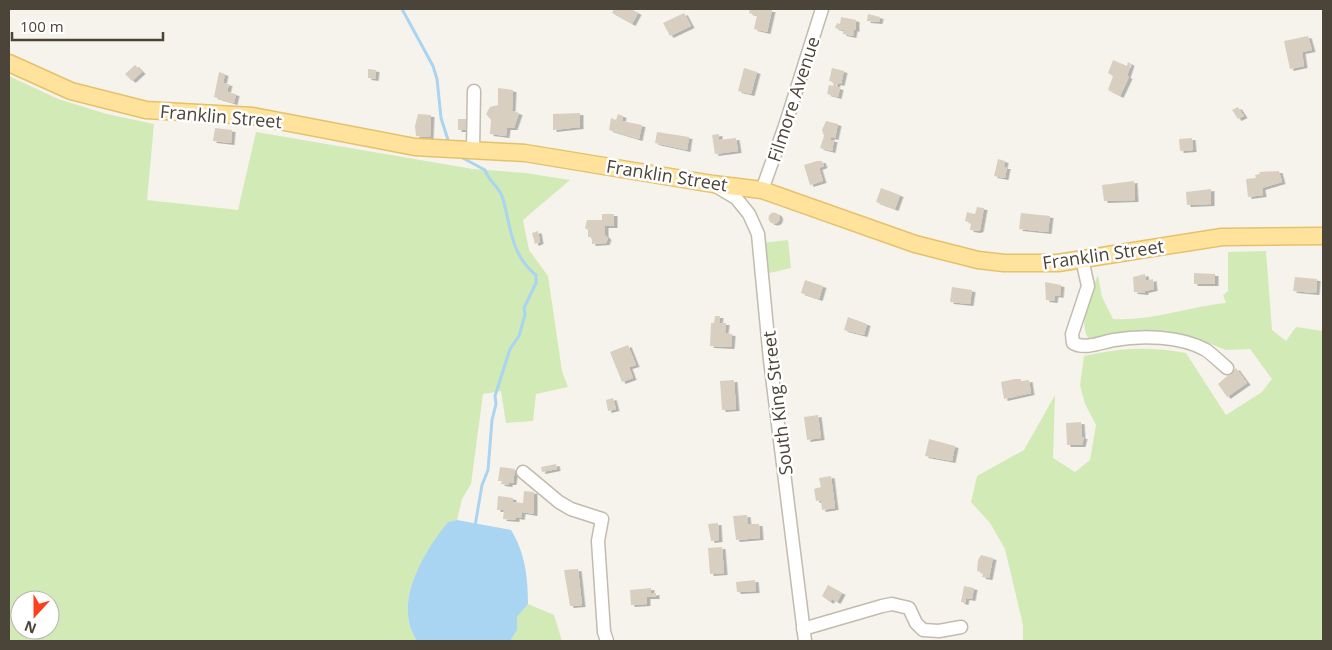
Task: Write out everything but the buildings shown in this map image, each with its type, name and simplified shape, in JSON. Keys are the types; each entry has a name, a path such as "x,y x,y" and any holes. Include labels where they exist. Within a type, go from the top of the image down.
{"main road":[{"name":"Franklin Street","path":"9,63 71,91 146,110 253,116 415,147 525,154 566,159 713,184 762,190 890,235 955,255 1004,263 1039,264 1082,259 1222,237 1323,236"}],"street":[{"name":"Filmore Avenue","path":"762,190 788,117 822,9"},
{"path":"473,151 474,91"},
{"name":"South King Street","path":"713,184 736,198 749,214 758,234 770,360 804,635"},
{"path":"1082,259 1088,286 1072,334 1073,343 1083,346 1134,338 1175,341 1207,351 1227,368"},
{"path":"523,472 559,502 571,509 602,519 598,541 604,632 607,641"},
{"path":"804,635 892,604 909,608 916,623 923,630 939,631 961,627"}],"green space":[{"path":"9,76 58,99 107,114 154,124 147,200 238,210 256,132 473,169 525,173 570,180 523,220 529,250 548,276 562,371 568,387 536,394 533,421 506,423 501,391 483,394 471,484 462,499 457,520 448,523 429,549 414,579 409,595 410,627 417,641 9,641"},
{"path":"788,240 791,268 757,276 754,244"},
{"path":"1266,251 1272,330 1286,341 1296,327 1323,331 1323,641 1023,641 1023,625 1005,549 990,523 971,502 977,476 1024,450 1055,395 1053,458 1075,472 1090,460 1096,425 1085,404 1080,385 1084,356 1135,349 1160,349 1186,353 1226,415 1262,392 1272,379 1250,349 1226,350 1201,340 1160,333 1126,333 1088,338 1085,331 1085,315 1098,275 1102,297 1113,319 1156,316 1226,303 1223,295 1228,291 1228,252"},
{"path":"528,604 554,615 562,641 510,641 517,630 517,617"}],"water":[{"path":"457,520 511,530 520,547 525,566 528,604 517,617 517,630 510,641 417,641 410,627 409,595 414,579 438,534 448,522"}],"waterway":[{"path":"402,9 433,66 437,79 441,118 449,143"},
{"path":"459,156 485,170 499,191 517,250 521,259 536,275 536,283 524,308 525,315 519,336 510,349 495,396 496,404 492,420 488,470 482,485 475,526"}]}
